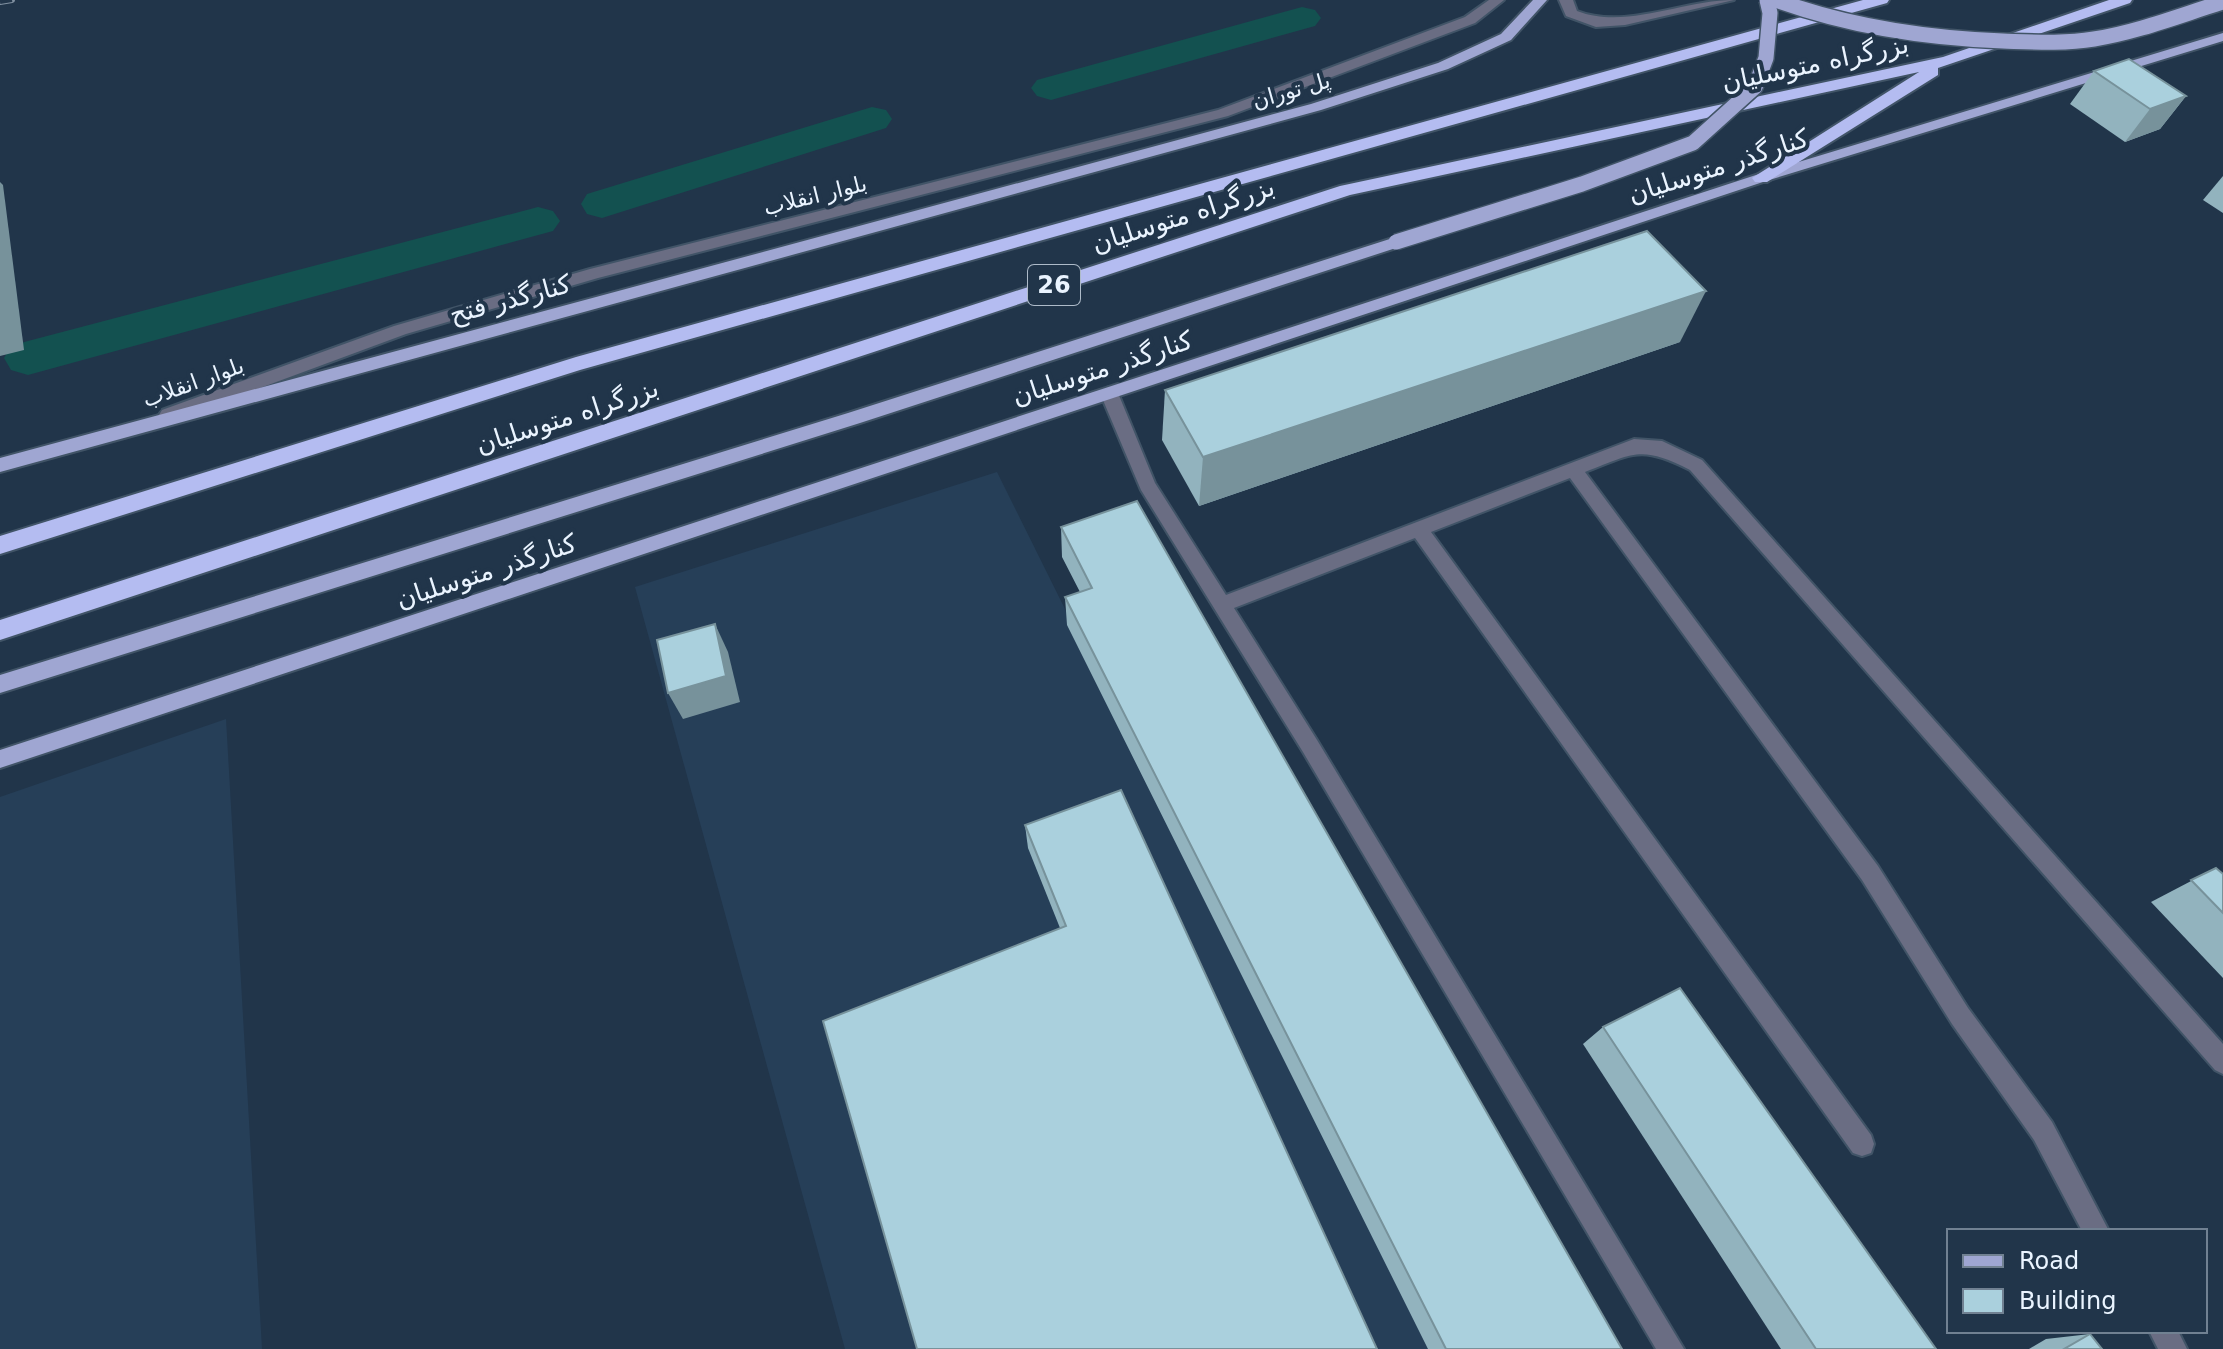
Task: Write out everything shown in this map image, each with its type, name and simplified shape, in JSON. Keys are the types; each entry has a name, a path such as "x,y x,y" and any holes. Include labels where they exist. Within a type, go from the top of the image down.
{"highway":[{"name":"بزرگراه متوسلیان","path":"0,545 576,364 1881,0"},
{"name":"بزرگراه متوسلیان","path":"0,630 1346,190 1947,61 2124,0"},
{"path":"1761,178 1947,61"},
{"path":"0,538 80,519"}],"main road":[{"name":"پل توران","path":"1034,186 1316,107 1443,66 1506,37 1540,0"},
{"path":"0,684 854,418 1582,184 1693,143 1755,87 1766,58 1770,13 1767,0"},
{"path":"1776,0 1806,12 1889,31 1945,39 2049,43 2104,37 2223,2"},
{"name":"کنارگذر متوسلیان","path":"0,759 1761,178 2223,37"},
{"name":"کنارگذر فتح","path":"0,465 1034,186"}],"street":[{"name":"بلوار انقلاب","path":"140,425 400,330 596,273 1223,113 1470,20 1497,0"},
{"path":"1566,0 1571,13 1596,23 1679,12 1727,0"},
{"path":"1109,393 1147,485 1310,746 1671,1349"},
{"path":"1222,605 1634,446 1662,448 1696,465 2223,1062"},
{"path":"1573,469 1870,873 1960,1016 2043,1131 2095,1229"},
{"path":"1419,529 1862,1144"}],"shaded area":[{"path":"997,472 1432,1349 845,1349 635,587"},
{"path":"226,719 262,1349 0,1349 0,797"}],"building":[{"path":"2129,59 2186,96 2150,109 2094,71"},
{"path":"1647,231 1706,291 1203,457 1165,390"},
{"path":"1137,501 1622,1349 1446,1349 1065,597 1092,588 1061,527"},
{"path":"715,624 726,676 668,693 657,640"},
{"path":"1121,790 1377,1349 917,1349 823,1021 1066,926 1025,825"},
{"path":"2216,868 2223,874 2223,913 2191,880"},
{"path":"1680,988 1936,1349 1816,1349 1603,1027"},
{"path":"2090,1334 2102,1349 2064,1349"}],"waterway":[{"path":"1051,88 1302,18"},
{"path":"602,204 872,119"},
{"path":"28,358 538,221"}],"railway":[{"path":"0,2 12,0"}]}
